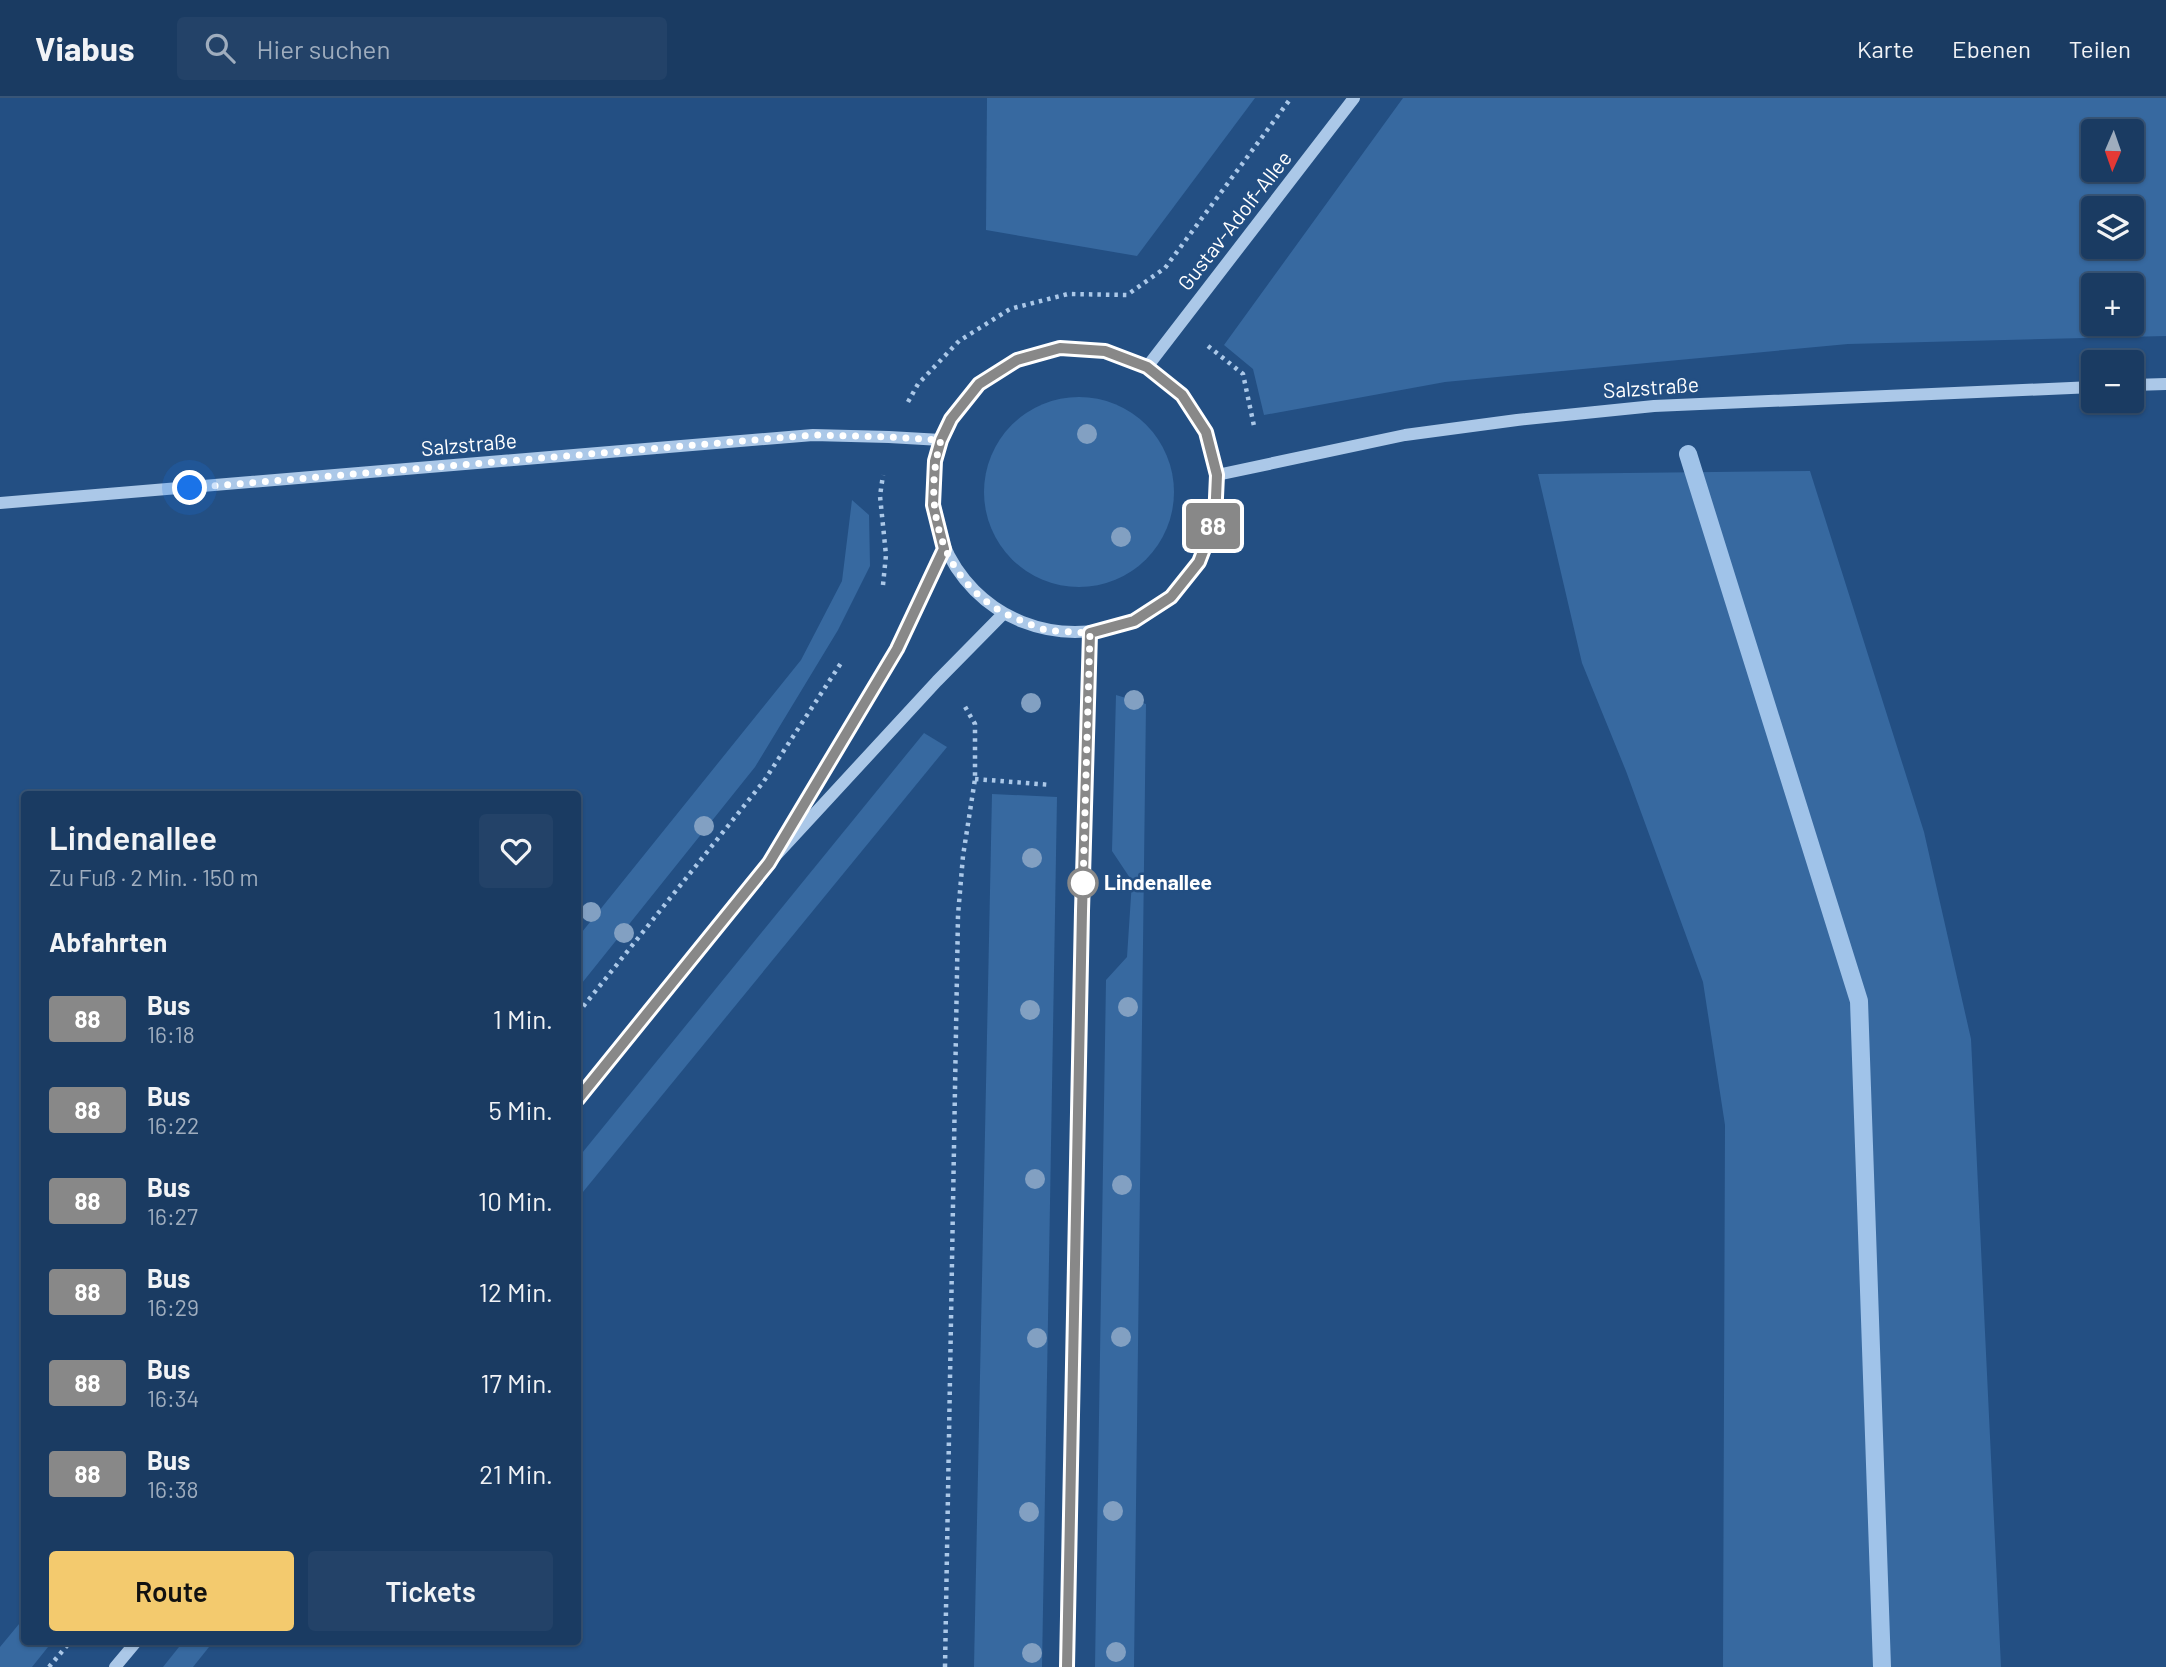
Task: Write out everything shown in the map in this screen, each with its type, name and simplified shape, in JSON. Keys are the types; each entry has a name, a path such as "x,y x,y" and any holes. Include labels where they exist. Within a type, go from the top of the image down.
{"street":[{"name":"Gustav-Adolf-Allee","path":"1147,367 1354,98"},
{"path":"1060,348 1105,351 1147,367 1182,395 1206,432 1217,475 1215,520 1199,562 1171,597 1134,621 1090,633 1045,630 1003,614 969,587 944,549 933,505 935,461 951,419 979,384 1017,360 1060,348"},
{"path":"2144,385 2166,384"},
{"name":"Salzstraße","path":"1217,475 1405,435 1558,415 1654,406 2081,388"},
{"name":"Salzstraße","path":"0,503 813,435 941,440"},
{"path":"769,863 897,649 944,549"},
{"path":"581,1095 769,863 937,681 1003,614"},
{"path":"1067,1667 1090,633"},
{"path":"115,1667 133,1645"}],"path":[{"path":"883,586 886,555 880,496 889,437 918,384 959,341 1010,309 1068,294 1127,295 1165,268 1291,98"},
{"path":"1180,324 1243,374 1254,426"},
{"path":"581,1009 764,781 850,650"},
{"path":"945,1667 958,915 963,856 975,779 1086,787"},
{"path":"49,1667 67,1645"}],"shaded area":[{"path":"987,98 1255,98 1137,256 986,230"},
{"path":"1403,98 2166,98 2166,336 1848,344 1445,382 1264,415 1253,369 1224,345"},
{"path":"1079,397 1115,404 1146,425 1167,456 1174,492 1167,528 1146,559 1115,580 1079,587 1043,580 1012,559 991,528 984,492 991,456 1012,425 1043,404"},
{"path":"1810,471 1924,832 1971,1039 2001,1667 1723,1667 1725,1125 1703,982 1626,771 1582,663 1538,474"},
{"path":"852,500 869,515 870,566 838,630 755,767 581,984 581,933 801,660 842,581"},
{"path":"1116,695 1146,704 1134,1667 1095,1667 1106,980 1127,957 1132,881 1112,851"},
{"path":"924,733 947,747 581,1194 581,1154"},
{"path":"992,794 1057,797 1042,1667 974,1667"},
{"path":"21,1622 21,1645 50,1645 32,1667 0,1667 0,1647"},
{"path":"181,1645 211,1645 193,1667 163,1667"}],"waterway":[{"path":"1688,454 1859,1001 1882,1667"}],"bus line":[{"name":"88","path":"581,1095 769,863 897,649 944,549 933,505 935,461 941,440 951,419 979,384 1017,360 1060,348 1105,351 1147,367 1182,395 1206,432 1217,475 1215,520 1199,562 1171,597 1134,621 1090,633 1067,1667"}],"place":[{"name":"Lindenallee","path":"1083,883"}],"route":[{"path":"190,488 813,435 941,440 935,461 933,505 944,549 969,587 1003,614 1045,630 1090,633 1083,883"}]}
